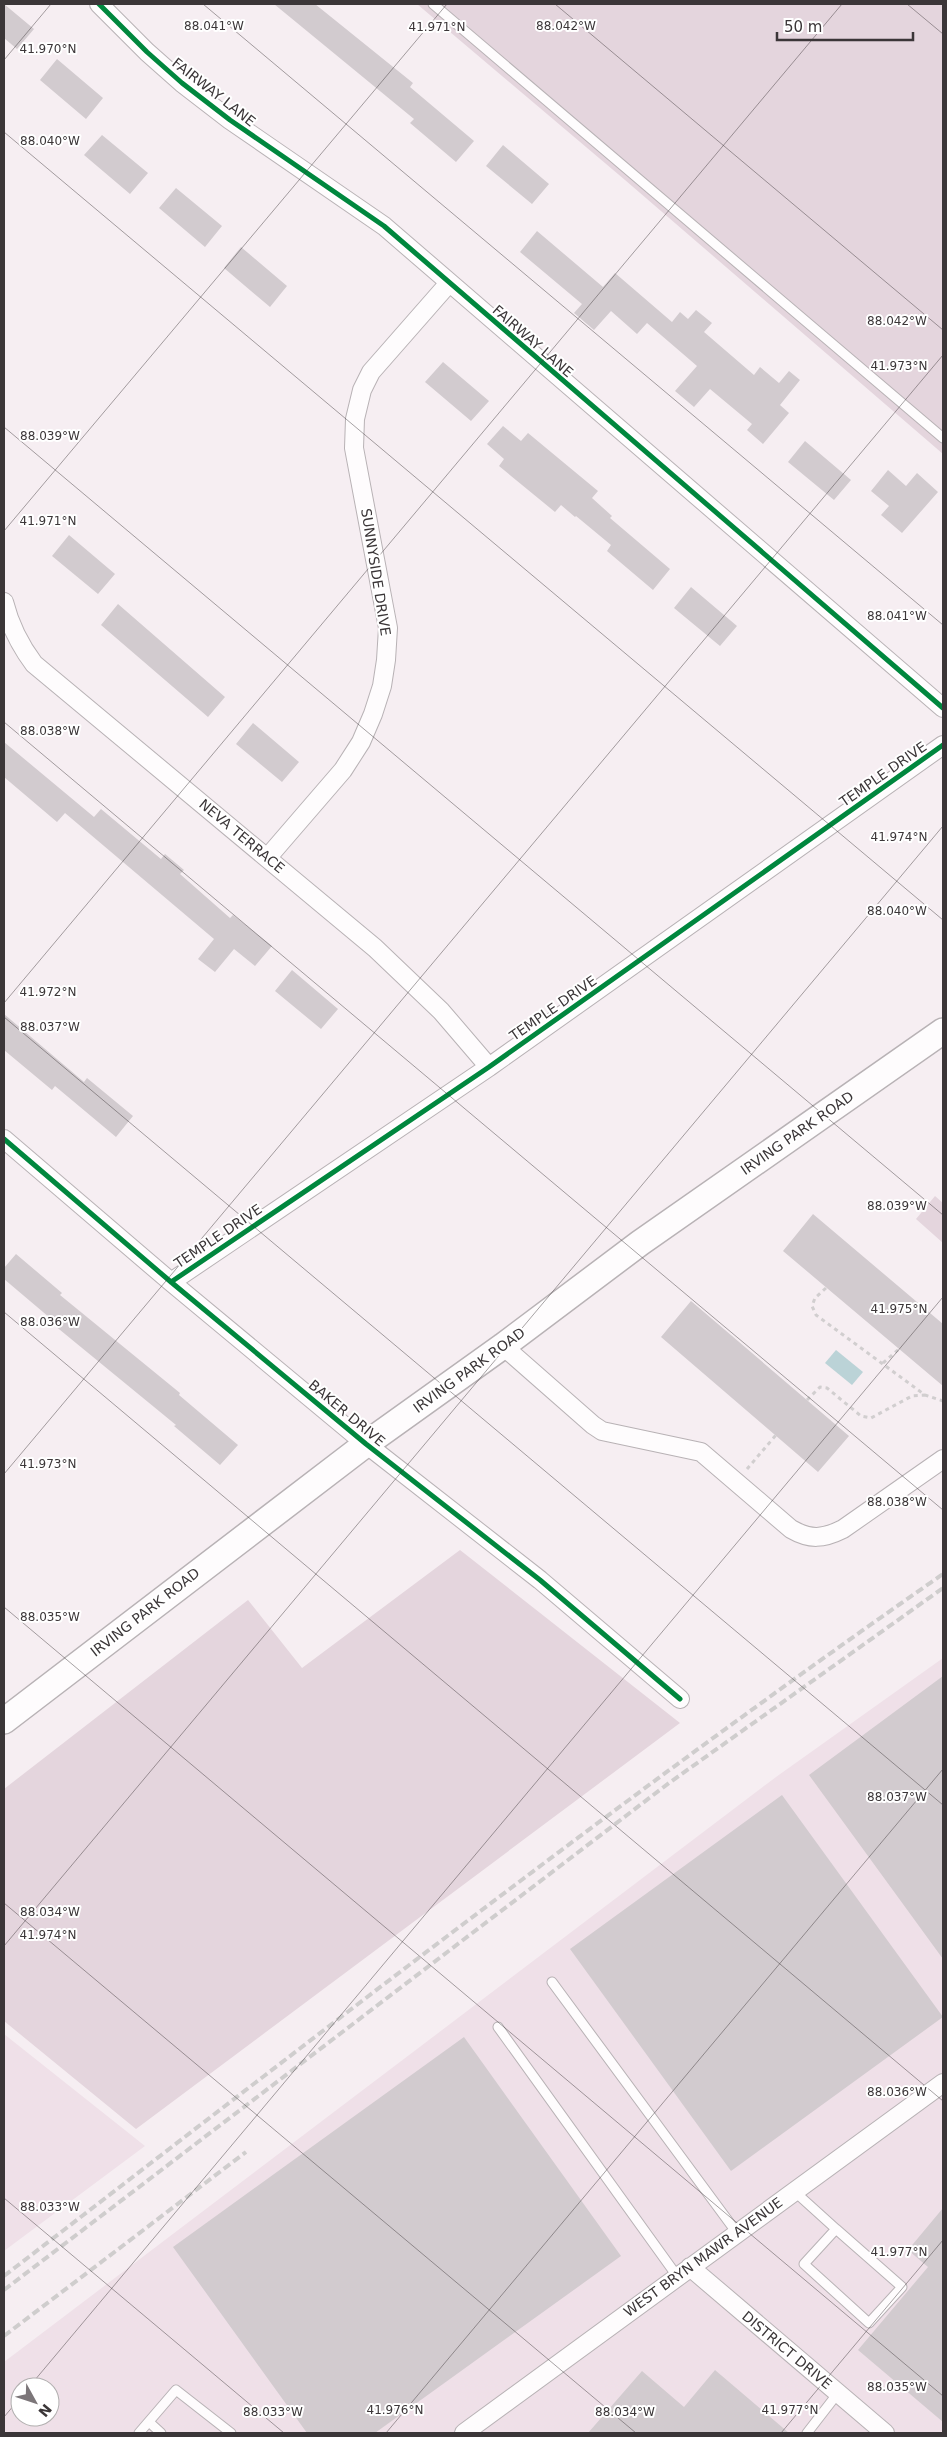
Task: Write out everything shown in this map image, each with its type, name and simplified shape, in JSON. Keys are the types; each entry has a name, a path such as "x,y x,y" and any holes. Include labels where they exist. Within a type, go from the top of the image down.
{"main road":[{"name":"IRVING PARK ROAD","path":"4,1721 366,1444 503,1346 640,1243 943,1031"}],"street":[{"name":"FAIRWAY LANE","path":"100,4 147,52 182,83 230,120 384,226 943,708"},
{"name":"SUNNYSIDE DRIVE","path":"268,857 343,770 361,742 382,686 388,628 354,448 355,419 362,390 371,372 449,283"},
{"name":"NEVA TERRACE","path":"4,602 10,627 34,664 268,857 403,974 441,1011 489,1066"},
{"name":"TEMPLE DRIVE","path":"170,1282 489,1066 943,745"},
{"name":"BAKER DRIVE","path":"4,1139 170,1282 366,1444 540,1580 680,1699"},
{"path":"503,1346 602,1431 701,1452 791,1529 803,1536 816,1538 830,1536 843,1529 943,1459"},
{"name":"WEST BRYN MAWR AVENUE","path":"464,2433 683,2271 943,2083"},
{"name":"DISTRICT DRIVE","path":"683,2271 838,2393 885,2433"}],"lane":[{"path":"432,4 943,438"},
{"path":"552,1982 737,2233"},
{"path":"498,2028 683,2271"},
{"path":"794,2191 902,2287 869,2323 804,2264 836,2229"},
{"path":"139,2433 176,2390 231,2433"},
{"path":"807,2433 838,2393"},
{"path":"148,2422 161,2433"}],"path":[{"path":"826,1288 815,1298 812,1306 816,1315 884,1363 925,1395"},
{"path":"884,1363 899,1349"},
{"path":"807,1400 820,1387 827,1388 861,1416 871,1418 912,1396 925,1395 943,1400"},
{"path":"736,1482 776,1435"}],"shaded area":[{"path":"417,4 943,4 943,454 625,180"},
{"path":"935,1196 943,1203 943,1243 916,1219"},
{"path":"460,1550 680,1723 136,2129 4,2021 4,1789 248,1600 302,1668"},
{"path":"943,1658 943,2433 4,2433 4,2362 776,1777"},
{"path":"4,2034 145,2146 4,2251"}],"water":[{"path":"836,1350 863,1372 852,1385 825,1363"}],"building":[{"path":"4,4 34,29 17,49 4,38"},
{"path":"274,4 315,4 413,83 410,87 474,141 456,162 410,123 414,119"},
{"path":"57,59 103,98 86,119 40,80"},
{"path":"102,135 148,173 130,194 84,155"},
{"path":"503,145 549,184 532,204 486,166"},
{"path":"176,188 222,226 205,247 159,208"},
{"path":"537,231 603,287 615,273 672,322 680,312 688,319 696,310 712,323 704,332 754,375 760,367 779,383 789,371 800,380 780,405 789,413 763,444 747,430 752,424 710,389 694,407 675,391 697,366 647,323 637,334 611,311 594,330 574,313 582,304 520,252"},
{"path":"241,247 287,286 270,307 224,268"},
{"path":"443,362 489,401 471,421 425,382"},
{"path":"503,426 521,441 528,433 598,491 592,498 612,516 610,518 670,569 653,590 607,551 611,545 576,516 561,505 555,512 499,466 504,459 487,444"},
{"path":"805,441 851,480 834,500 788,462"},
{"path":"888,470 906,486 917,473 938,492 902,533 881,515 889,506 871,491"},
{"path":"69,535 115,574 98,594 52,556"},
{"path":"691,587 737,626 720,646 674,608"},
{"path":"118,604 225,697 208,717 101,625"},
{"path":"253,723 299,762 282,782 236,744"},
{"path":"4,742 94,817 101,809 161,859 165,854 184,870 180,874 230,918 233,915 272,946 255,966 234,949 215,972 198,959 214,939 65,813 57,822 4,777"},
{"path":"292,970 338,1009 321,1029 275,991"},
{"path":"4,1014 84,1082 87,1078 133,1116 116,1137 55,1086 52,1090 4,1050"},
{"path":"813,1214 943,1324 943,1386 783,1251"},
{"path":"16,1254 62,1293 60,1295 180,1393 179,1395 238,1445 220,1465 174,1426 176,1425 54,1325 56,1323 4,1279 4,1268"},
{"path":"691,1301 849,1436 818,1472 661,1337"},
{"path":"943,1676 943,1959 809,1775"},
{"path":"782,1795 943,2017 731,2171 570,1949"},
{"path":"464,2037 621,2256 375,2433 307,2433 173,2247"},
{"path":"943,2208 943,2422 858,2350 928,2267 908,2250"},
{"path":"715,2370 789,2433 588,2433 642,2371 684,2407"}],"railway":[{"path":"4,2276 469,1919 704,1744 943,1574"},
{"path":"4,2290 669,1783 943,1588"},
{"path":"4,2336 246,2152"}],"cycle path":[{"path":"99,4 147,52 182,83 230,120 384,226 943,708"},
{"path":"171,1282 489,1067 943,745"},
{"path":"4,1139 171,1282 366,1444 540,1580 680,1699"}]}
